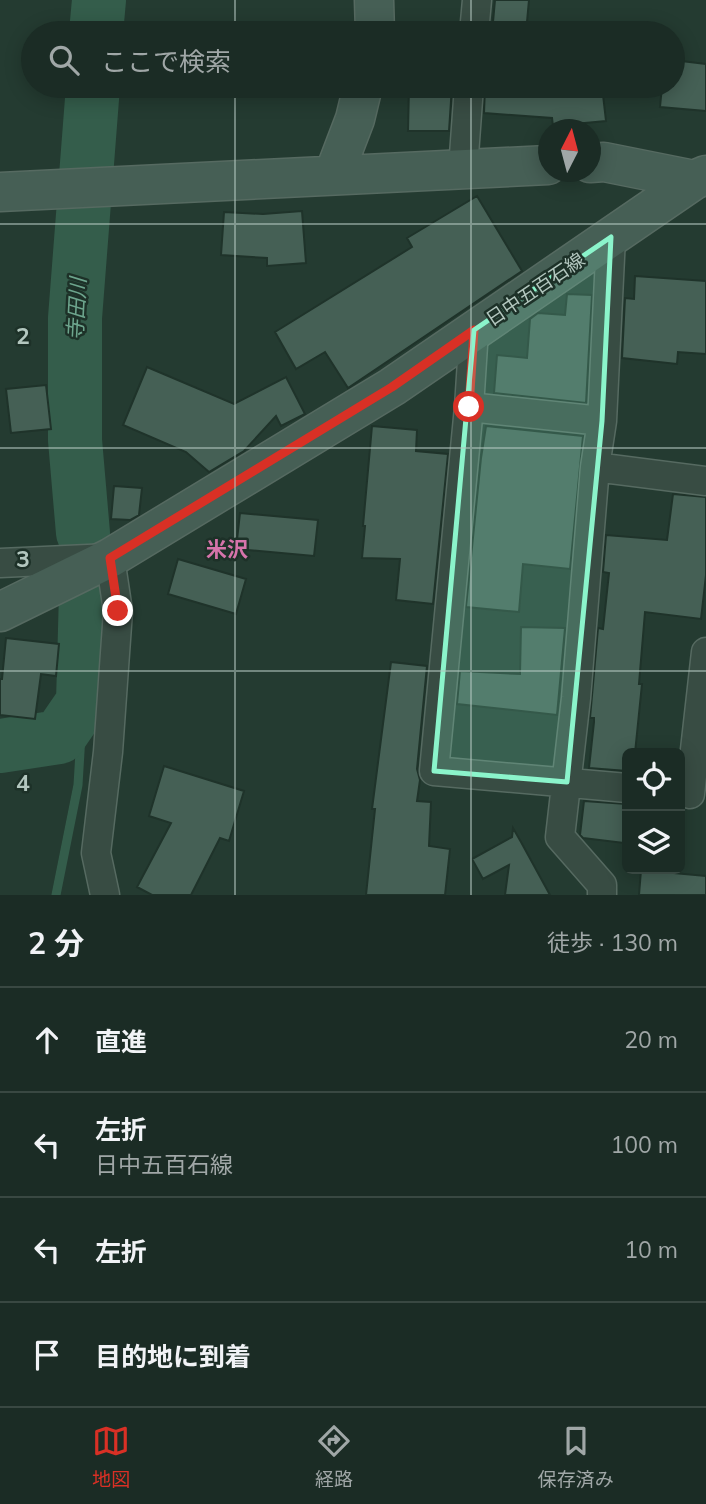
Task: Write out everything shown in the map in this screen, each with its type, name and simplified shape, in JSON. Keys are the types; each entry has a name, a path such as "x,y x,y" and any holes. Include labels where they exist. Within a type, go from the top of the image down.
{"main road":[{"path":"374,0 375,21"},
{"path":"334,174 360,98"},
{"path":"601,162 700,177"},
{"path":"0,192 538,165"},
{"name":"日中五百石線","path":"0,612 110,558 392,387 700,177"}],"street":[{"path":"475,21 477,0"},
{"path":"464,169 468,98"},
{"path":"602,895 602,885 560,837 602,421 611,237"},
{"path":"474,330 434,771 622,788"},
{"path":"469,407 602,421"},
{"path":"596,467 706,481"},
{"path":"0,563 110,558 118,611 108,752 96,853 105,895"},
{"path":"692,794 706,652"}],"highlighted area":[{"path":"611,237 602,421 567,782 434,771 474,330"}],"building":[{"path":"495,0 529,0 527,21 493,21"},
{"path":"685,61 706,64 706,111 660,107 661,98 685,98"},
{"path":"409,98 451,98 449,131 408,131"},
{"path":"485,98 603,98 606,121 484,113"},
{"path":"477,196 522,271 348,388 325,352 296,369 275,332 412,247 407,238"},
{"path":"302,211 306,263 267,266 267,258 221,255 224,212 263,214"},
{"path":"635,276 706,281 706,354 678,352 677,364 622,358 625,298 634,299"},
{"path":"567,294 592,295 586,403 494,393 497,355 527,358 530,319 538,313 565,315"},
{"path":"147,367 234,404 286,377 305,414 281,426 276,416 244,451 209,472 186,452 123,425"},
{"path":"46,385 51,429 11,433 6,389"},
{"path":"372,426 417,430 416,451 448,454 433,604 396,600 400,559 362,558"},
{"path":"486,426 583,436 570,569 523,564 519,612 466,607"},
{"path":"114,486 142,488 139,515 130,520 111,519"},
{"path":"673,494 706,497 706,575 701,619 645,612 636,748 622,748 622,771 589,768 594,722 594,718 590,718 598,628 603,629 609,573 603,572 606,535 667,540"},
{"path":"240,513 318,520 314,556 236,549"},
{"path":"178,559 246,579 236,614 168,594"},
{"path":"521,627 565,628 557,715 457,704 460,671 520,674"},
{"path":"6,638 59,644 56,676 41,674 35,719 0,715 0,679"},
{"path":"391,662 427,666 417,769 420,780 417,801 431,802 429,846 450,849 445,895 366,895 375,809 372,809"},
{"path":"164,766 244,791 229,841 220,838 191,895 152,895 137,887 171,823 149,816"},
{"path":"584,801 622,804 622,843 583,838 580,835"},
{"path":"513,828 550,895 505,895 509,865 483,879 472,859 512,837"},
{"path":"641,874 706,876 706,895 639,895"}],"waterway":[{"name":"寺田川","path":"97,21 99,0"},
{"name":"寺田川","path":"83,533 75,440 75,318 92,98"},
{"name":"寺田川","path":"0,746 59,737 83,702 86,593"},
{"path":"56,895 78,785 83,702"}],"district":[{"name":"米沢","path":"227,550"}],"route":[{"path":"118,611 110,558 392,387 474,330 469,407"}]}
